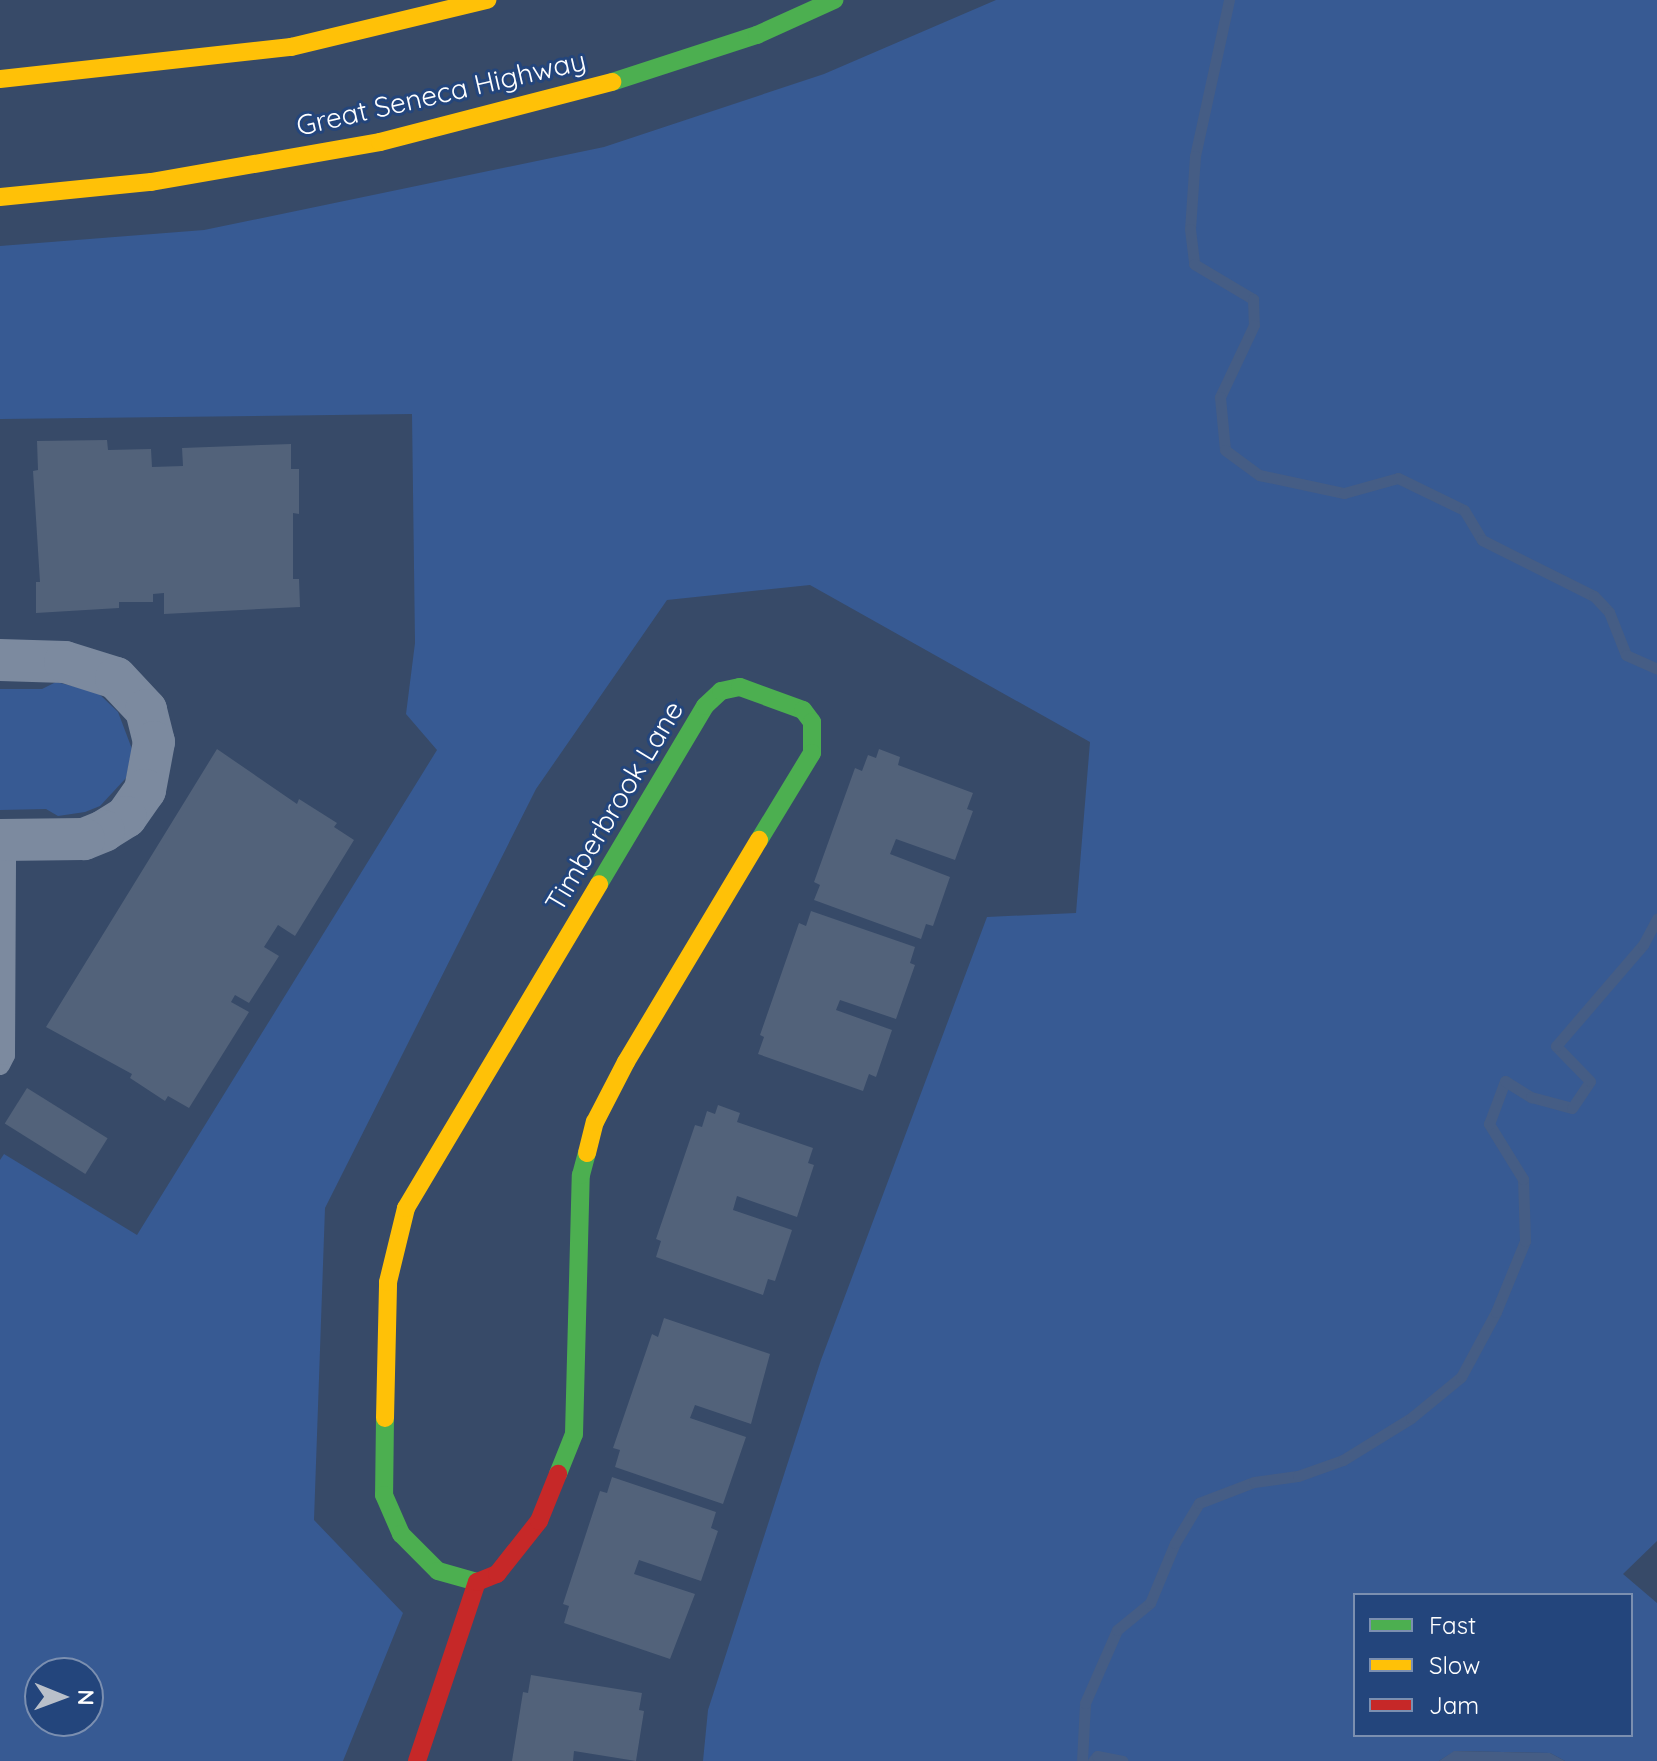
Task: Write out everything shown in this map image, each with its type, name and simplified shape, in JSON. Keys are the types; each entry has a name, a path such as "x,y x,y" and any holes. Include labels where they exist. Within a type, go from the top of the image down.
{"street":[{"path":"0,79 291,47 487,0"},
{"name":"Great Seneca Highway","path":"0,197 151,182 380,142 614,81 757,35 834,0"},
{"path":"0,660 86,665 116,678 146,710 154,742 145,790 126,817 84,839 3,840"},
{"name":"Timberbrook Lane","path":"740,687 803,710 814,732 812,753 626,1062 595,1122 581,1175 574,1434 539,1521 497,1574 477,1582 438,1571 396,1525 384,1495 388,1282 394,1245 406,1208 705,706 721,691 740,687"},
{"path":"417,1761 477,1582"}],"lane":[{"path":"0,1065 5,1055 3,840"}],"shaded area":[{"path":"996,0 1657,0 1657,1541 1623,1574 1657,1603 1657,1761 1565,1761 1550,1753 1455,1751 1439,1761 703,1761 708,1710 821,1360 987,917 1076,913 1090,742 810,585 667,600 536,789 325,1208 314,1520 403,1613 343,1761 0,1761 0,1160 4,1154 137,1235 437,750 406,714 415,643 412,414 0,419 0,246 204,230 604,147 824,74"},
{"path":"56,682 97,692 118,712 132,749 126,778 100,806 85,812 58,816 46,809 0,810 0,689 42,689"},
{"path":"1454,1751 1550,1753 1565,1761 1439,1761"}],"building":[{"path":"107,440 108,450 151,449 152,467 183,466 182,448 291,444 291,469 299,469 299,514 293,513 293,579 299,579 300,607 164,614 164,593 153,594 153,602 119,602 119,608 36,613 36,582 40,582 33,471 38,470 37,441"},
{"path":"217,749 297,804 299,799 337,823 334,827 354,840 295,936 278,925 264,947 279,956 249,1003 235,995 231,1002 249,1012 189,1108 168,1096 165,1101 130,1078 132,1074 46,1027"},
{"path":"879,749 900,757 898,765 973,793 967,809 973,811 955,860 896,839 890,854 950,877 933,926 926,924 921,939 814,900 820,885 814,882 855,768 862,771 868,755 876,758"},
{"path":"811,911 915,947 910,963 915,965 896,1019 840,1000 836,1010 892,1030 876,1077 869,1074 863,1091 758,1054 764,1037 760,1035 799,923 806,926"},
{"path":"27,1088 108,1138 85,1174 5,1124"},
{"path":"718,1105 740,1113 737,1122 813,1148 808,1163 814,1165 797,1217 737,1196 733,1210 792,1230 775,1281 768,1279 763,1295 656,1257 661,1241 656,1239 695,1125 702,1127 707,1111 715,1114"},
{"path":"664,1318 770,1354 751,1424 695,1405 690,1418 746,1437 723,1504 615,1467 620,1450 613,1448 652,1334 658,1337"},
{"path":"612,1477 716,1512 711,1528 718,1531 701,1581 639,1560 634,1574 695,1594 670,1659 564,1623 569,1606 563,1604 600,1491 607,1493"},
{"path":"531,1675 642,1693 639,1710 644,1711 636,1761 574,1751 573,1761 512,1761 523,1692 528,1693"}],"waterway":[{"path":"1229,0 1195,156 1190,229 1194,264 1253,299 1254,325 1220,397 1225,450 1259,475 1344,493 1398,478 1464,510 1482,540 1594,596 1609,612 1626,655 1657,669"},
{"path":"1082,1761 1085,1703 1117,1630 1150,1603 1175,1543 1199,1503 1254,1482 1298,1476 1343,1460 1411,1418 1461,1377 1496,1312 1525,1241 1523,1179 1489,1124 1505,1081 1531,1097 1572,1108 1590,1081 1556,1046 1643,945 1657,919"},
{"path":"1093,1761 1097,1756 1123,1761"}],"traffic: fast":[{"path":"612,82 757,35 834,0"},
{"path":"599,884 705,706 721,691 740,687 803,710 812,722 812,753 759,840"},
{"path":"558,1474 574,1434 581,1175 587,1153"},
{"path":"385,1418 384,1495 401,1534 438,1571 477,1582"}],"traffic: slow":[{"path":"0,79 291,47 487,0"},
{"path":"0,197 151,182 380,142 612,82"},
{"path":"587,1153 595,1122 626,1062 759,840"},
{"path":"385,1418 388,1282 406,1208 599,884"}],"traffic: jam":[{"path":"417,1761 477,1582 497,1574 539,1521 558,1474"}]}
